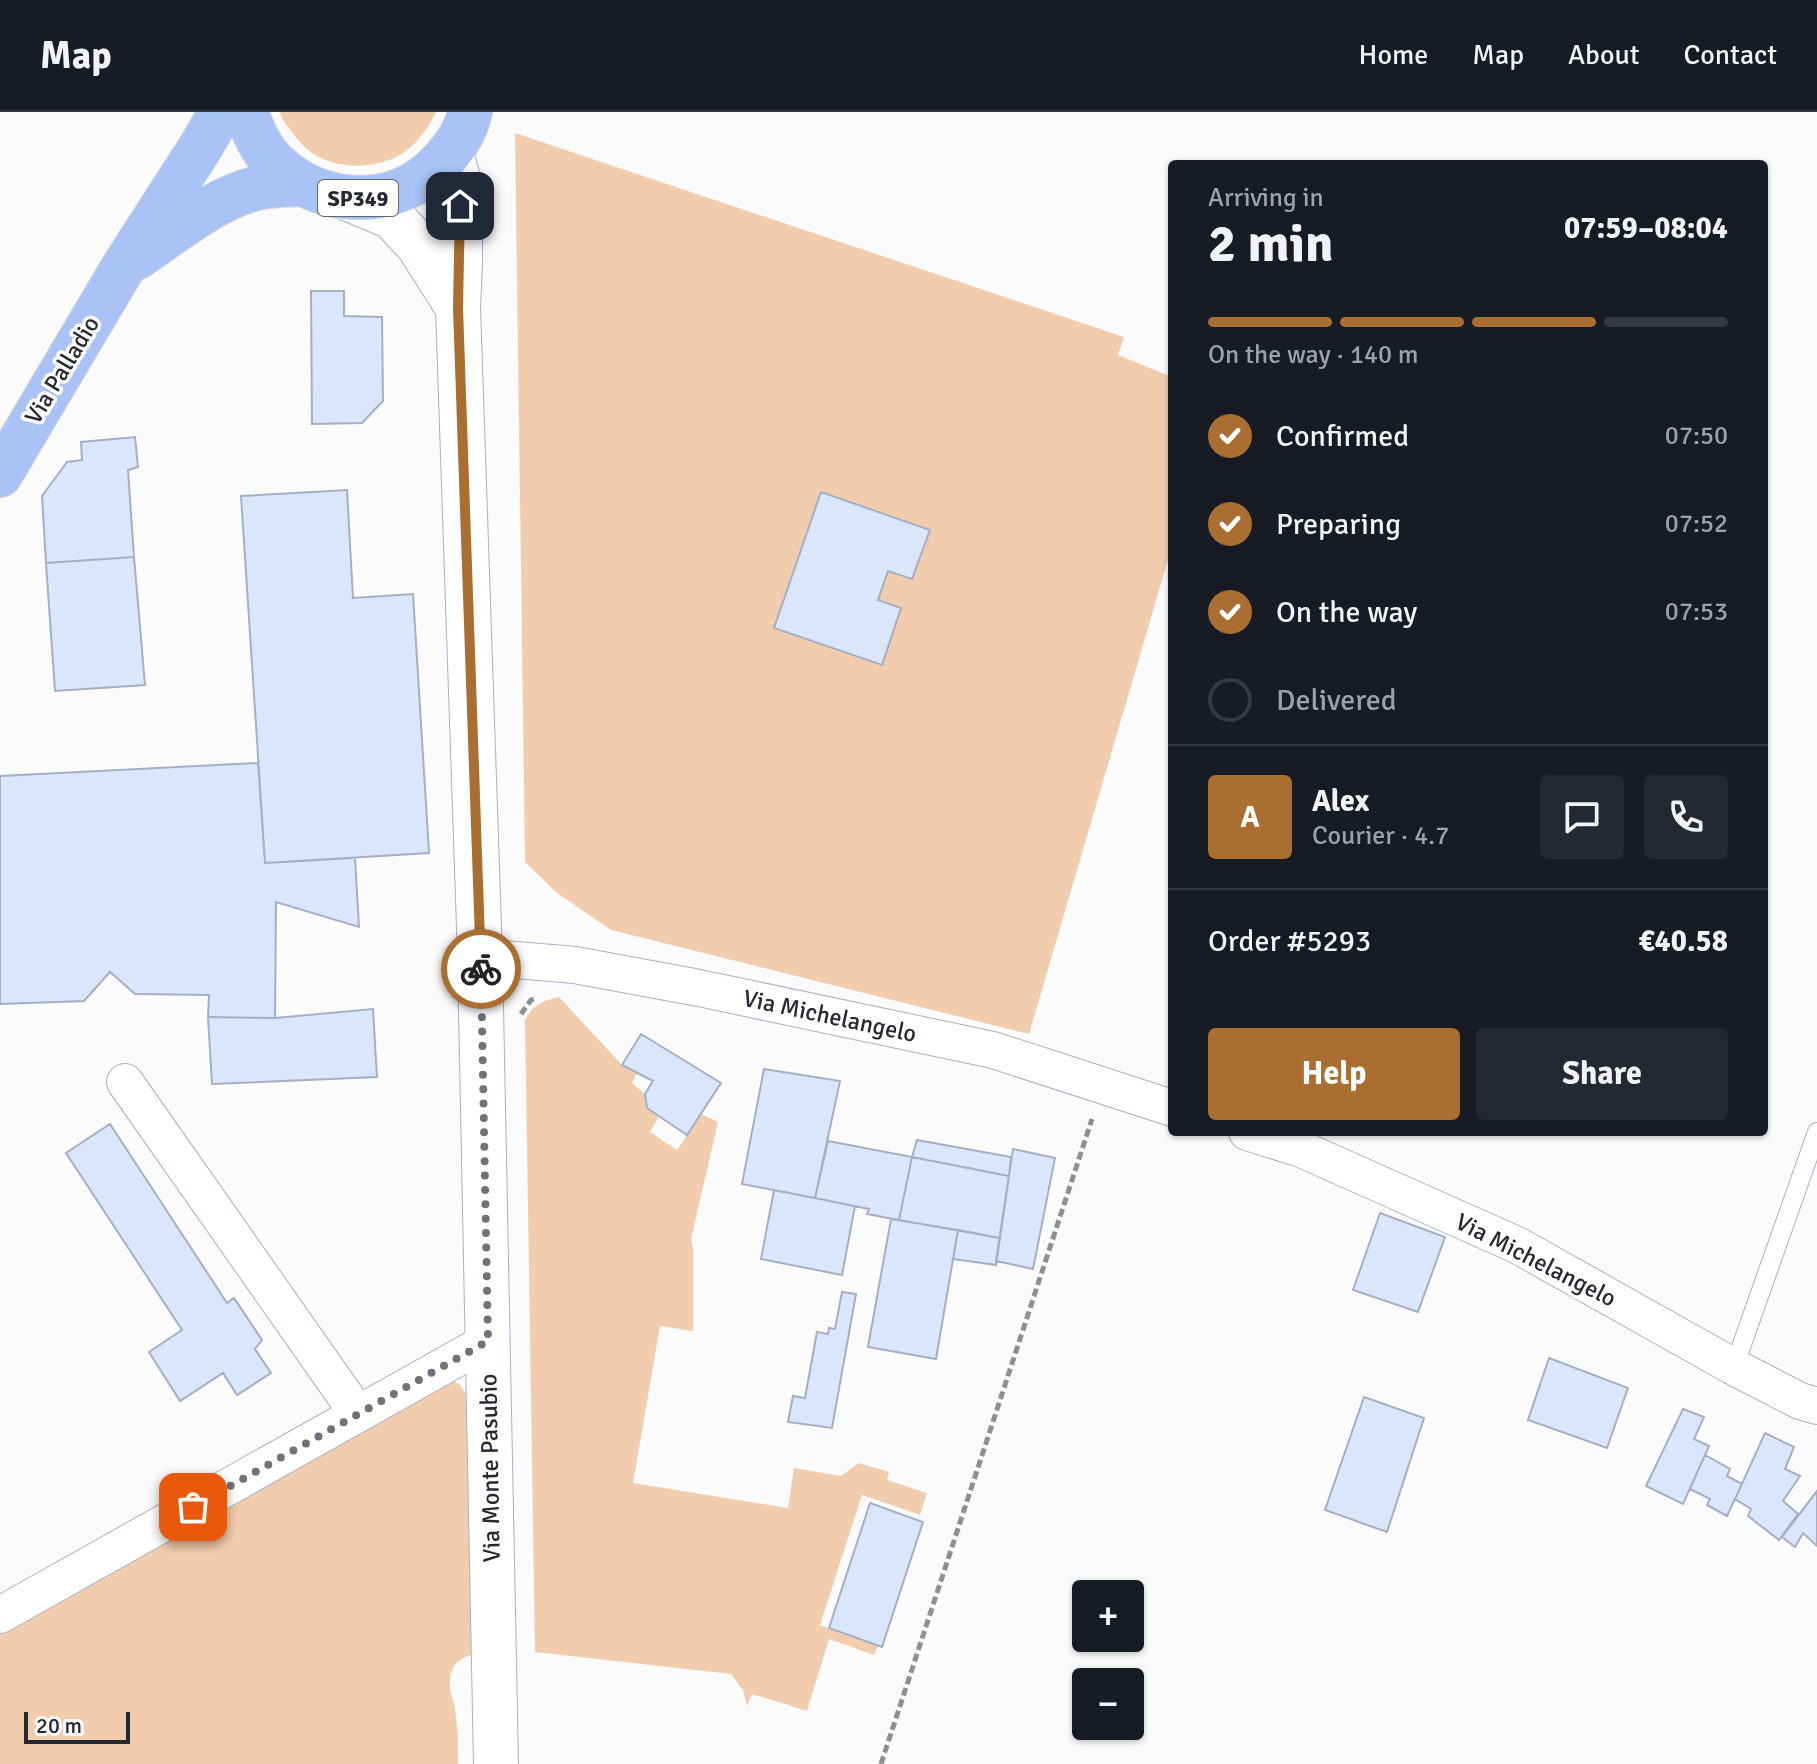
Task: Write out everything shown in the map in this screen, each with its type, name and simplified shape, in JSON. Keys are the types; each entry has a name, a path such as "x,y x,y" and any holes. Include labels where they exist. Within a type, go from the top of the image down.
{"main road":[{"name":"SP349","path":"124,266 221,112"},
{"name":"SP349","path":"246,112 256,138 275,164 301,184 324,194 349,199 388,195 423,179 451,153 468,123 470,112"},
{"name":"Via Monte Pasubio","path":"451,153 460,186 458,308 480,957 496,1764"},
{"name":"SP349","path":"124,266 209,209 231,198 256,189 301,184"},
{"path":"349,199 392,217 418,245 458,308"},
{"name":"Via Palladio","path":"0,475 124,266"}],"street":[{"name":"Via Michelangelo","path":"480,957 575,965 993,1050 1168,1107"},
{"path":"125,1082 358,1414"},
{"name":"Via Michelangelo","path":"1260,1136 1301,1149 1517,1245 1734,1367 1800,1401 1817,1406"},
{"path":"0,1615 488,1341"}],"lane":[{"path":"1734,1367 1817,1132"}],"path":[{"path":"881,1764 1103,1085"}],"shaded area":[{"path":"280,112 436,112 415,143 397,157 376,164 353,166 331,162 312,152 296,137"},
{"path":"515,133 1124,337 1118,355 1168,375 1168,560 1029,1034 611,930 557,893 525,862","holes":["821,492 929,530 912,579 888,571 878,600 901,609 882,665"]},
{"path":"559,997 622,1065 637,1073 632,1083 645,1094 647,1108 659,1116 650,1132 677,1150 701,1114 718,1122 691,1239 693,1331 660,1326 633,1483 788,1508 794,1468 841,1476 859,1463 889,1472 887,1480 927,1493 920,1515 862,1495 820,1625 878,1646 874,1655 829,1639 807,1711 752,1694 747,1706 743,1690 731,1674 535,1652 525,1020 539,1004"},
{"path":"451,1379 468,1396 477,1653 455,1664 450,1675 458,1737 458,1764 0,1764 0,1631"}],"building":[{"path":"311,291 344,291 344,316 382,317 383,401 362,423 312,424"},
{"path":"135,437 138,467 128,470 134,557 46,563 42,496 67,462 82,460 81,442"},
{"path":"347,490 353,598 413,594 429,853 265,863 241,496"},
{"path":"821,492 930,530 912,579 888,571 878,600 901,608 882,665 774,628"},
{"path":"134,557 145,685 55,691 46,563"},
{"path":"258,763 265,863 355,858 359,927 276,902 275,1018 208,1017 209,995 135,994 110,972 84,1001 0,1004 0,776"},
{"path":"373,1009 377,1077 212,1084 208,1017 275,1018"},
{"path":"641,1034 721,1083 687,1135 647,1108 645,1094 653,1081 622,1065"},
{"path":"764,1069 840,1081 815,1198 742,1184"},
{"path":"110,1124 227,1303 234,1298 262,1340 255,1349 271,1373 237,1395 223,1373 180,1401 149,1352 182,1330 66,1153"},
{"path":"917,1140 1011,1157 1009,1176 912,1157"},
{"path":"828,1141 912,1157 899,1220 867,1214 869,1209 815,1198"},
{"path":"1013,1149 1055,1158 1033,1269 996,1261"},
{"path":"912,1157 1009,1176 1000,1238 899,1220"},
{"path":"774,1190 855,1206 842,1275 761,1259"},
{"path":"1380,1213 1445,1237 1418,1312 1353,1290"},
{"path":"891,1219 958,1230 936,1359 868,1347"},
{"path":"958,1230 1000,1238 996,1265 953,1259"},
{"path":"842,1292 856,1294 832,1428 788,1422 793,1396 805,1398 817,1332 828,1334 829,1328 835,1329"},
{"path":"1549,1358 1628,1388 1607,1448 1528,1420"},
{"path":"1364,1397 1424,1418 1387,1532 1325,1510"},
{"path":"1683,1409 1704,1417 1694,1439 1709,1446 1683,1504 1646,1486"},
{"path":"1765,1433 1794,1447 1785,1469 1800,1476 1783,1501 1798,1514 1779,1540 1748,1516 1751,1509 1735,1499"},
{"path":"1705,1455 1730,1469 1727,1476 1742,1484 1727,1516 1707,1505 1710,1499 1690,1489"},
{"path":"1817,1491 1817,1546 1803,1533 1795,1547 1782,1537"},
{"path":"870,1503 923,1522 882,1647 829,1628"}],"way so far":[{"path":"193,1507 488,1341 481,969"}],"route":[{"path":"460,206 458,308 481,969"}]}
